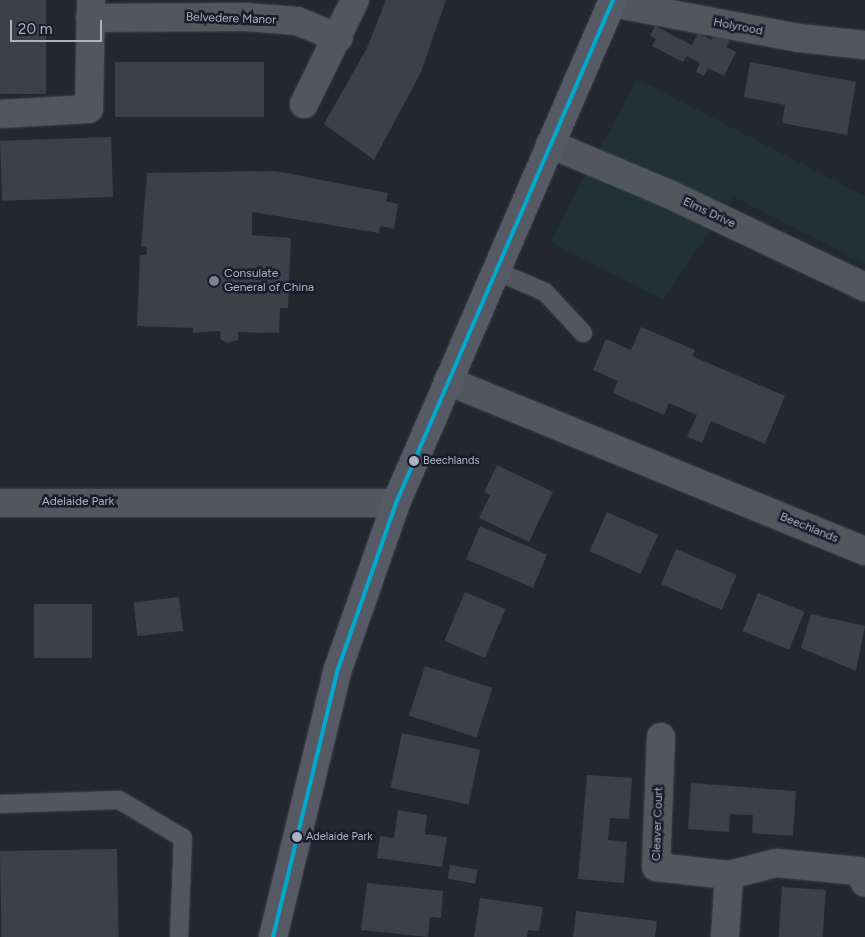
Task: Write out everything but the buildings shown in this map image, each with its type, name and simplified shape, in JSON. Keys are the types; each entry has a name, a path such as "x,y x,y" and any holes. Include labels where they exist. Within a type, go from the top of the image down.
{"main road":[{"path":"273,937 338,669 396,502 613,2"}],"street":[{"path":"304,104 339,38 355,0"},
{"name":"Holyrood","path":"613,2 800,38 865,45"},
{"name":"Belvedere Manor","path":"0,114 89,109 90,9 297,21 339,38"},
{"name":"Elms Drive","path":"550,144 669,194 865,288"},
{"name":"Beechlands","path":"448,381 865,551"},
{"name":"Adelaide Park","path":"0,503 396,502"},
{"name":"Cleaver Court","path":"661,737 656,867 729,874 776,863 859,871 865,883"},
{"path":"725,937 729,874"}],"lane":[{"path":"496,271 545,292 583,333"},
{"path":"0,804 119,800 183,838 179,937"}],"shaded area":[{"path":"637,79 865,196 865,264 734,197 663,299 550,242"}],"transit line":[{"path":"273,937 338,669 396,503 613,0"}],"place":[{"name":"Consulate General of China","path":"214,281"},
{"name":"Beechlands","path":"414,461"},
{"name":"Adelaide Park","path":"297,837"}]}
